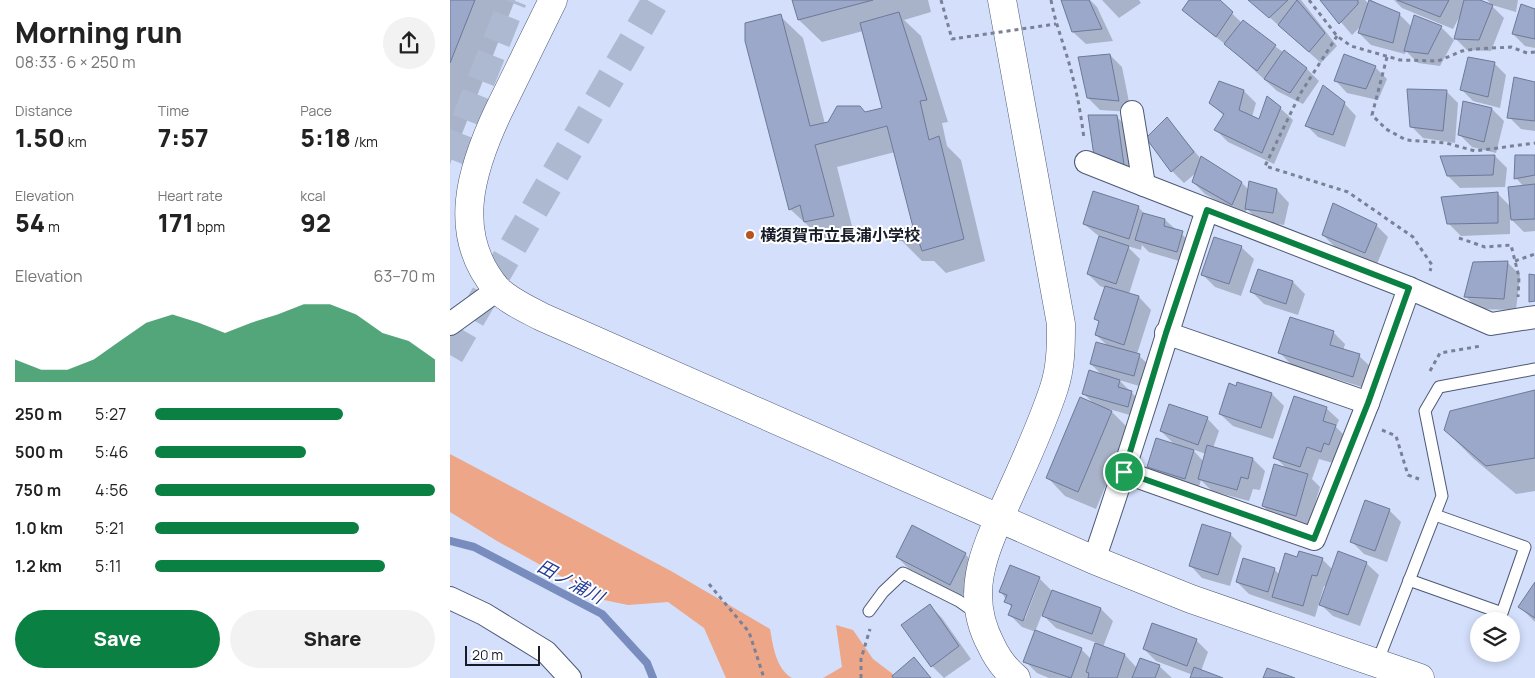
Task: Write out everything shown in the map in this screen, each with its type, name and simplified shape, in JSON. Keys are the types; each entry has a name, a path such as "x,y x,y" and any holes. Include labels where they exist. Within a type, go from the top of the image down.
{"street":[{"path":"553,0 476,159 466,189 464,210 467,235 474,256 497,290 542,317 1094,560 1191,599 1420,678"},
{"path":"1002,0 1054,275 1061,332 1061,355 1055,386 1012,490 998,518 982,563 976,589 980,616 986,636 997,657 1016,678"},
{"path":"1132,112 1144,185"},
{"path":"1086,162 1416,292 1491,324 1535,317"},
{"path":"1094,560 1124,472 1166,333 1207,210"},
{"path":"450,324 497,290"},
{"path":"1124,472 1314,539 1364,412 1416,292"},
{"path":"1166,333 1364,412"},
{"path":"450,598 484,614 546,652 570,678"}],"lane":[{"path":"1377,663 1442,496 1425,411 1438,387 1535,369"},
{"path":"1410,580 1502,613 1525,547 1435,515"},
{"path":"868,611 883,592 904,573 959,601 980,616"}],"path":[{"path":"942,0 952,40 1056,24"},
{"path":"1052,0 1056,24 1069,61 1080,106 1086,162"},
{"path":"1309,0 1337,36 1351,46 1387,56 1426,62 1438,60 1462,51 1476,49 1512,47 1527,53 1535,52"},
{"path":"1337,36 1300,94 1265,166 1348,192 1413,237 1432,265 1416,292"},
{"path":"1387,56 1372,115 1386,130 1406,140 1446,143 1475,151 1535,143"},
{"path":"1458,238 1485,247 1511,245 1519,277"},
{"path":"1515,261 1535,254"},
{"path":"1364,412 1396,436 1408,475 1424,482"},
{"path":"709,584 749,632 764,678"},
{"path":"862,677 861,658 870,630"}],"shaded area":[{"path":"450,454 671,571 770,629 774,650 779,663 782,669 792,678 726,678 704,628 668,602 628,605 604,600 497,541 450,512"},
{"path":"836,625 853,630 873,659 898,678 823,678 842,667"}],"building":[{"path":"450,0 475,0 450,63"},
{"path":"792,0 873,0 798,20"},
{"path":"1061,0 1089,0 1102,29 1072,32"},
{"path":"1189,0 1220,0 1233,12 1216,37 1182,10"},
{"path":"1248,0 1288,0 1269,18"},
{"path":"1297,0 1325,33 1309,52 1278,25"},
{"path":"1320,0 1358,0 1358,4 1339,24"},
{"path":"1369,0 1400,13 1393,43 1358,33"},
{"path":"1397,0 1449,0 1440,17"},
{"path":"1464,0 1480,0 1493,5 1479,40 1454,39"},
{"path":"1521,4 1535,9 1535,39 1512,34"},
{"path":"899,12 927,100 920,101 929,140 939,136 964,239 922,251 918,239 899,240 896,234 901,229 913,227 887,126 815,145 834,216 804,222 800,205 789,210 745,41 745,23 781,14 810,126 828,122 837,106 860,106 865,112 882,108 860,23"},
{"path":"1414,15 1442,26 1428,54 1404,51"},
{"path":"1243,20 1276,45 1257,71 1224,44"},
{"path":"1284,50 1307,68 1290,93 1264,79"},
{"path":"1110,54 1119,101 1087,98 1078,57"},
{"path":"1344,54 1376,66 1366,89 1334,81"},
{"path":"1468,57 1495,62 1488,97 1460,90"},
{"path":"1514,77 1535,82 1535,121 1507,118"},
{"path":"1219,81 1244,90 1239,110 1259,119 1267,96 1281,107 1262,153 1214,130 1224,114 1209,103"},
{"path":"1323,85 1345,102 1333,135 1305,126"},
{"path":"1407,89 1447,90 1443,131 1410,127"},
{"path":"1463,101 1492,108 1484,142 1458,135"},
{"path":"1088,115 1117,115 1124,165 1094,156"},
{"path":"1167,117 1194,152 1171,172 1146,138"},
{"path":"1495,155 1493,175 1447,176 1440,156"},
{"path":"1515,155 1535,155 1535,175 1514,179"},
{"path":"1201,156 1242,182 1232,205 1192,182"},
{"path":"1249,181 1277,189 1273,213 1245,209"},
{"path":"1535,184 1535,219 1511,220 1508,187"},
{"path":"1093,191 1139,206 1129,239 1083,224"},
{"path":"1498,192 1498,223 1447,224 1441,197"},
{"path":"1333,203 1377,224 1365,253 1322,235"},
{"path":"1143,213 1165,219 1164,226 1183,231 1177,252 1135,240"},
{"path":"1099,236 1129,246 1116,284 1087,274"},
{"path":"1214,237 1242,246 1229,284 1201,275"},
{"path":"1508,261 1504,299 1464,297 1473,262"},
{"path":"1258,269 1293,281 1286,304 1250,292"},
{"path":"1529,274 1535,275 1535,301 1529,302"},
{"path":"1105,286 1139,296 1124,345 1095,335 1099,321 1094,319"},
{"path":"1290,317 1334,331 1330,345 1360,354 1353,377 1278,353"},
{"path":"1096,342 1140,354 1134,376 1090,364"},
{"path":"1089,370 1120,380 1118,387 1132,391 1128,407 1082,394"},
{"path":"1237,382 1272,393 1261,428 1219,414 1229,383 1236,386"},
{"path":"1535,390 1535,458 1486,466 1444,430 1450,411"},
{"path":"1294,396 1327,407 1323,421 1336,425 1329,445 1324,443 1321,452 1307,447 1300,467 1273,458"},
{"path":"1080,397 1112,411 1078,492 1046,478"},
{"path":"1169,404 1208,417 1198,445 1160,431"},
{"path":"1156,438 1194,450 1185,479 1147,467"},
{"path":"1207,445 1253,458 1248,479 1241,477 1237,490 1198,479"},
{"path":"1274,464 1308,474 1296,516 1262,506"},
{"path":"1365,500 1390,509 1375,551 1350,542"},
{"path":"1202,524 1231,533 1218,575 1189,566"},
{"path":"912,525 966,553 950,585 896,557"},
{"path":"1299,551 1323,558 1317,576 1312,575 1303,606 1272,597 1285,553 1297,557"},
{"path":"1338,551 1367,562 1348,615 1319,605"},
{"path":"1243,558 1275,568 1268,592 1236,582"},
{"path":"1010,565 1040,577 1023,621 1008,615 1012,605 1004,602 1007,595 999,592"},
{"path":"1535,582 1535,618 1518,607"},
{"path":"1052,590 1101,608 1092,634 1042,616"},
{"path":"930,604 959,646 931,667 901,625"},
{"path":"1152,623 1197,639 1187,666 1143,649"},
{"path":"1035,630 1082,648 1071,678 1023,662"},
{"path":"1095,643 1125,654 1117,678 1088,678 1089,673 1086,672"},
{"path":"914,657 931,678 893,678 892,676"},
{"path":"1140,658 1160,665 1155,678 1132,678"},
{"path":"1194,667 1223,678 1190,678"},
{"path":"1267,668 1295,678 1263,678"}],"waterway":[{"name":"田ノ浦川","path":"450,541 474,547 602,614 647,663 653,678"}],"tunnel":[{"path":"450,159 513,0"},
{"path":"450,355 656,0"}],"place":[{"name":"横須賀市立長浦小学校","path":"750,235"}],"route":[{"path":"1207,210 1409,288 1368,403 1314,539 1124,472 1166,333 1207,210"}]}
